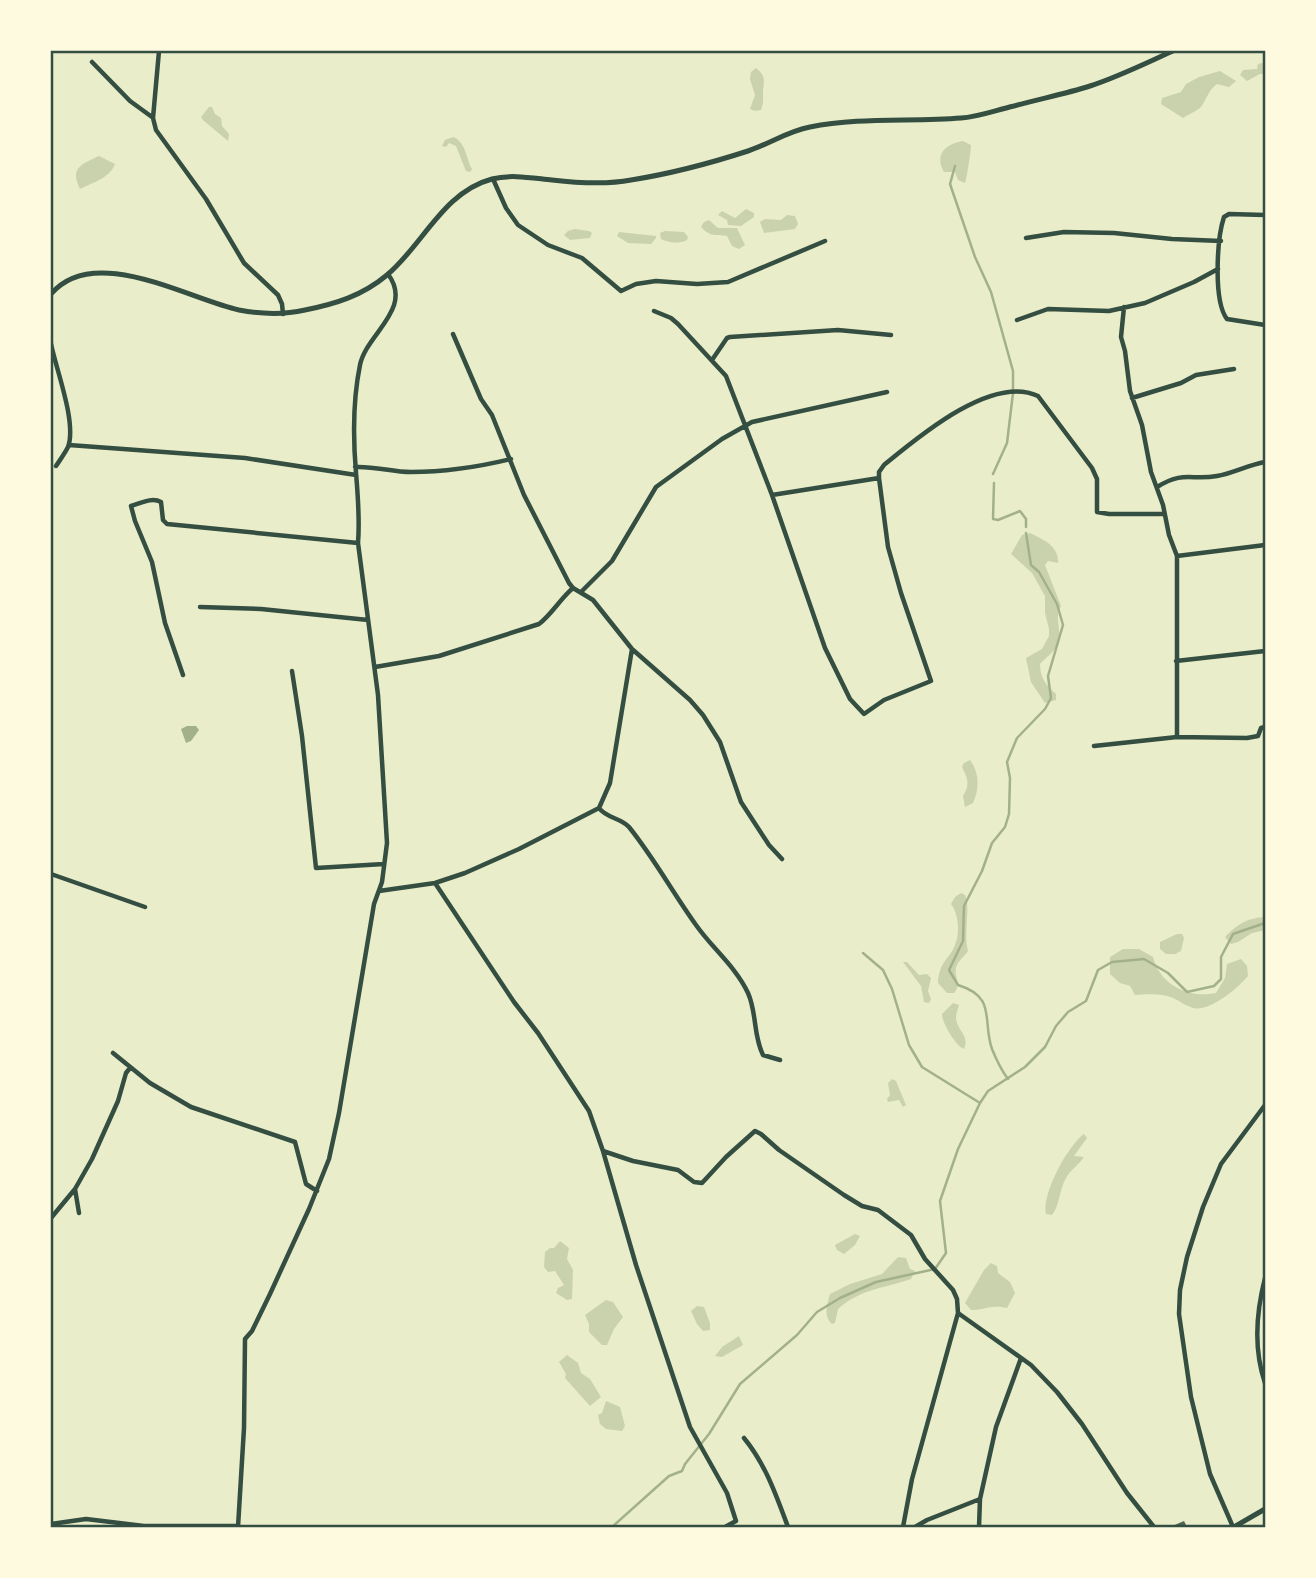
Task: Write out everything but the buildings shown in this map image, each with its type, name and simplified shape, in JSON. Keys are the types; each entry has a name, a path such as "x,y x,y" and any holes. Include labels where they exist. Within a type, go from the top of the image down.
{"street":[{"path":"159,51 153,118 156,130 206,199 244,263 278,295 283,314"},
{"path":"51,294 66,280 80,276 125,275 168,285 235,309 283,314 345,301 369,289 388,274 462,193 493,179 527,177 601,183 629,181 750,150 806,127 835,123 965,118 1093,85 1173,51"},
{"path":"92,62 130,101 153,118"},
{"path":"493,179 506,208 518,225 548,245 582,258 621,291 636,284 656,281 697,284 728,282 825,241"},
{"path":"1265,215 1229,214 1224,217 1218,269 1220,299 1227,319 1265,325"},
{"path":"1026,238 1063,232 1221,241"},
{"path":"1017,320 1048,309 1110,311 1145,303 1218,269"},
{"path":"51,1524 86,1519 144,1526 238,1527 245,1339 252,1331 317,1191 329,1159 378,891 383,882 387,843 375,667 358,543 359,503 355,467 357,379 361,356 383,327 396,297 396,284 388,274"},
{"path":"1124,307 1121,337 1132,398 1142,425 1151,472 1177,556 1177,737"},
{"path":"654,311 678,324 726,376 772,495 825,648 850,699 864,714 884,700 931,681 888,547 879,472 884,464 955,413 996,394 1029,392 1038,397 1092,468 1097,479 1097,512 1164,514"},
{"path":"711,360 730,337 838,330 891,335"},
{"path":"453,334 481,400 488,407 511,459 524,495 573,588 601,609 632,649 690,700 703,715 720,742 741,802 769,845 782,859"},
{"path":"51,344 67,401 69,446 56,466"},
{"path":"1132,398 1196,376 1234,369"},
{"path":"581,592 612,561 656,487 677,469 744,426 797,410 887,391"},
{"path":"69,446 245,458 356,475"},
{"path":"355,467 374,466 408,472 479,467 511,459"},
{"path":"1157,487 1186,475 1214,477 1242,467 1265,463"},
{"path":"772,495 879,478"},
{"path":"183,675 165,624 152,562 131,506 158,500 161,502 163,520 167,524 358,543"},
{"path":"1177,556 1265,545"},
{"path":"375,667 439,656 539,624 550,616 573,588"},
{"path":"200,607 261,609 368,620"},
{"path":"378,891 435,883 465,873 599,808 610,783 632,649"},
{"path":"1176,661 1265,651"},
{"path":"292,671 316,868 384,864"},
{"path":"1094,746 1177,737 1247,738 1258,736 1261,728 1265,727"},
{"path":"599,808 601,812 627,824 696,926 735,971 749,994 756,1021 757,1042 763,1055 780,1060"},
{"path":"51,874 145,907"},
{"path":"435,883 589,1111 636,1265 690,1427 727,1493 733,1510 736,1521 725,1527"},
{"path":"113,1053 130,1068 191,1107 295,1142 306,1184 317,1191"},
{"path":"51,1218 75,1189 92,1159 130,1068"},
{"path":"1265,1105 1222,1164 1199,1219 1180,1290 1179,1314 1191,1397 1210,1474 1233,1527 1265,1509"},
{"path":"603,1151 633,1161 678,1170 694,1182 702,1183 755,1131 844,1195 862,1206 878,1210 911,1235 925,1259 953,1290 958,1312 912,1479 903,1527"},
{"path":"75,1189 79,1213"},
{"path":"1265,1278 1257,1311 1256,1336 1260,1369 1265,1383"},
{"path":"958,1312 1031,1365 1066,1402 1127,1493 1154,1527"},
{"path":"979,1527 980,1499 996,1427 1021,1359"},
{"path":"744,1438 759,1456 768,1474 788,1527"},
{"path":"915,1527 980,1499"},
{"path":"86,1519 90,1527"}],"shaded area":[{"path":"1258,64 1265,64 1265,74 1247,81 1240,75 1243,70 1257,69"},
{"path":"756,68 764,81 762,107 761,110 755,111 750,109 755,95 750,79 751,72"},
{"path":"1220,71 1236,81 1229,87 1217,84 1197,110 1183,118 1161,104 1162,98 1181,92 1186,84"},
{"path":"209,107 221,118 222,126 229,134 228,141 201,117"},
{"path":"453,137 463,146 472,169 470,172 466,171 456,146 449,143 446,147 442,146 445,140"},
{"path":"963,141 971,145 965,183 958,180 955,172 944,172 940,160 946,148"},
{"path":"99,156 115,164 113,169 100,180 80,189 77,171 83,164"},
{"path":"746,209 754,213 754,217 741,226 728,225 727,220 718,215 722,211 735,218"},
{"path":"787,215 795,216 798,224 795,229 764,233 760,222 765,219 781,220"},
{"path":"709,220 718,228 737,228 745,245 739,249 732,246 727,236 708,233 701,227"},
{"path":"575,229 589,231 592,233 590,238 570,240 564,235"},
{"path":"619,232 656,238 651,244 628,243 617,236"},
{"path":"684,232 687,240 674,242 661,239 660,233"},
{"path":"1030,533 1050,544 1058,557 1058,563 1048,561 1045,565 1061,606 1058,616 1059,641 1040,664 1044,681 1056,694 1056,700 1045,703 1031,682 1026,658 1042,649 1049,636 1045,596 1032,573 1011,554 1022,535"},
{"path":"196,726 199,730 191,741 186,743 181,729"},
{"path":"970,760 976,770 977,787 973,803 965,807 963,796 967,782 962,767"},
{"path":"961,893 967,900 968,951 956,969 957,989 954,993 947,993 938,983 939,975 956,942 958,922 951,904"},
{"path":"1265,917 1265,930 1252,933 1231,944 1225,937 1243,922"},
{"path":"1182,934 1184,938 1181,951 1166,954 1160,949 1160,942"},
{"path":"1123,949 1139,949 1153,957 1162,975 1186,992 1216,993 1225,978 1227,964 1241,959 1247,966 1248,976 1215,1003 1193,1008 1164,995 1135,995 1130,986 1120,983 1110,974 1110,957"},
{"path":"903,962 907,962 919,975 927,974 931,978 929,1003 924,1002 921,986"},
{"path":"953,1003 959,1005 956,1018 964,1036 964,1049 953,1039 942,1014"},
{"path":"892,1079 896,1081 906,1105 903,1107 899,1100 888,1102 888,1083"},
{"path":"1084,1134 1087,1138 1074,1156 1084,1157 1066,1178 1052,1215 1046,1214 1048,1195 1057,1171 1071,1148"},
{"path":"855,1234 860,1236 855,1245 844,1254 837,1250 835,1245"},
{"path":"560,1241 569,1248 567,1259 573,1270 572,1299 567,1300 556,1293 558,1288 564,1285 555,1271 548,1272 544,1267 545,1252"},
{"path":"898,1257 906,1258 910,1269 915,1271 911,1279 855,1297 838,1309 835,1323 829,1321 827,1306 830,1294 850,1284 882,1274"},
{"path":"991,1263 997,1266 998,1273 1010,1282 1015,1293 1007,1308 971,1310 965,1303"},
{"path":"606,1300 613,1302 623,1317 607,1345 602,1345 589,1332 585,1315"},
{"path":"697,1306 704,1307 710,1330 703,1331 697,1324 691,1311"},
{"path":"739,1336 743,1345 722,1357 715,1356 722,1347"},
{"path":"567,1355 578,1363 581,1373 590,1379 601,1397 590,1406 565,1378 566,1374 559,1362"},
{"path":"606,1401 620,1407 625,1426 622,1431 606,1429 600,1424 598,1415 602,1413"}],"waterway":[{"path":"955,166 950,184 975,257 991,292 1013,371 1007,443 993,474"},
{"path":"994,483 993,519 998,520 1020,511 1026,519 1026,527"},
{"path":"1008,1079 992,1049 983,1003 970,990 958,985 949,970 963,941 964,906 982,871 992,843 1005,827 1009,814 1010,778 1007,762 1017,738 1045,709 1051,698 1048,676 1063,625 1057,604 1039,572 1031,565 1026,533"},
{"path":"612,1527 669,1476 682,1471 740,1384 797,1335 817,1312 876,1282 935,1269 946,1253 940,1201 958,1149 980,1103 988,1091 1025,1067 1045,1047 1056,1026 1068,1012 1086,1001 1098,970 1112,962 1144,959 1168,973 1187,992 1214,986 1221,979 1221,957 1233,934 1265,923"},
{"path":"863,953 883,970 892,989 909,1045 922,1067 980,1103"}]}
